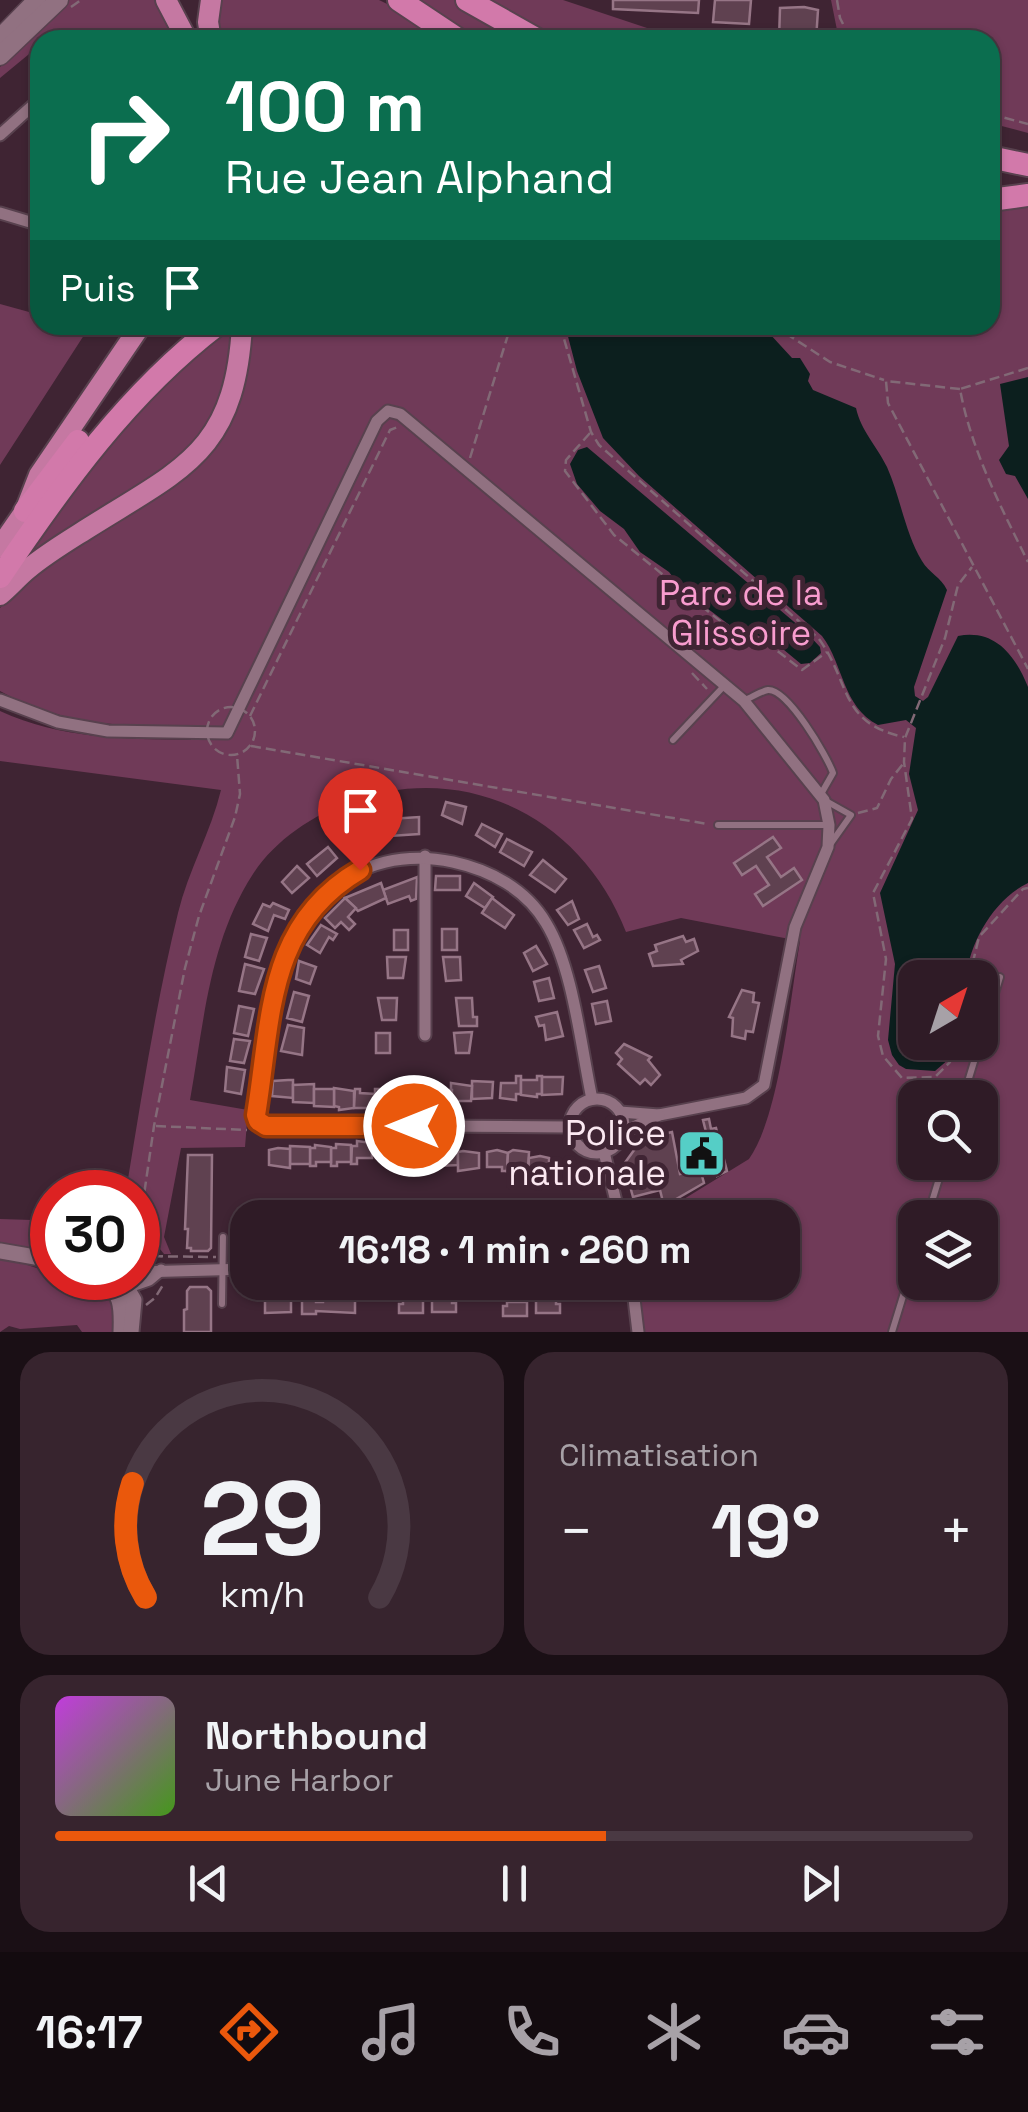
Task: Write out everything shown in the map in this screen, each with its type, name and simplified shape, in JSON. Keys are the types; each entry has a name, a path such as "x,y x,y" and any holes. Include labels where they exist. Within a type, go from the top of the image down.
{"highway":[{"path":"166,0 182,30"},
{"path":"209,30 212,0"},
{"path":"398,0 444,30"},
{"path":"467,0 520,30"},
{"path":"1000,159 1028,165"},
{"path":"1000,175 1028,180"},
{"path":"1000,199 1028,195"},
{"path":"25,511 39,475 135,335"},
{"path":"0,547 107,408 183,335"},
{"path":"0,577 55,496 108,430 206,335"},
{"path":"0,595 46,555 176,474 203,449 226,414 234,391 241,335"}],"main road":[{"path":"0,38 37,0"},
{"path":"0,56 59,0"}],"street":[{"path":"0,135 30,108"},
{"path":"0,213 30,222"},
{"path":"0,700 58,722 108,732 223,735 241,709 383,414 400,414 744,701 822,797 829,825 828,847 795,927 764,1085 746,1098 660,1115 623,1132"},
{"path":"425,856 425,1035"},
{"path":"569,1127 262,1123 278,978 299,925 333,886 360,870 393,859 425,856 494,874 518,892 544,920 561,953 592,1099"},
{"path":"620,1112 620,1141 604,1152 591,1153 572,1138 569,1127 575,1108 592,1099 602,1099 620,1112 660,1115"},
{"path":"604,1152 616,1200"},
{"path":"0,1251 30,1260"},
{"path":"18,1256 30,1257"},
{"path":"160,1270 230,1265"},
{"path":"121,1332 122,1300"},
{"path":"126,1300 131,1332"},
{"path":"634,1300 638,1332"}],"lane":[{"path":"673,740 725,685"},
{"path":"744,701 768,690 780,694 825,751 834,773 822,797 851,815 828,847"},
{"path":"718,825 829,825"},
{"path":"998,984 1000,977"},
{"path":"222,1304 223,1237"},
{"path":"892,1332 902,1300"}],"path":[{"path":"837,0 846,30"},
{"path":"1000,117 1028,124"},
{"path":"467,470 508,335"},
{"path":"563,335 591,432 609,456 802,622 828,652 852,708 870,726 905,738"},
{"path":"788,335 830,362 886,380 960,390 1028,368"},
{"path":"886,380 888,402 1028,669"},
{"path":"960,390 964,412 994,492 1028,562"},
{"path":"250,716 390,430 394,426 400,428"},
{"path":"591,432 566,460 565,471 614,535 730,629 771,646 802,670 828,652"},
{"path":"950,1060 935,1077 902,1078 883,1056 878,1036 886,959 873,894 912,819 904,762 905,738 946,638 958,586 972,567"},
{"path":"682,664 715,697"},
{"path":"251,746 718,825"},
{"path":"148,1170 199,916 236,817 240,794 237,755"},
{"path":"851,815 877,808 904,762"},
{"path":"973,960 978,938 1028,888"},
{"path":"154,1126 241,1131 262,1123"},
{"path":"160,1258 223,1264"}],"green space":[{"path":"67,0 155,0 174,30 40,30"},
{"path":"220,0 379,0 433,30 216,30"},
{"path":"415,0 454,0 508,30 458,30"},
{"path":"484,0 563,0 653,30 539,30"},
{"path":"831,0 1028,0 1028,133 1000,126 1000,30 837,30"},
{"path":"30,39 30,53 0,78 0,67"},
{"name":"Parc de la Glissoire","path":"1028,201 1028,1332 644,1332 640,1300 800,1300 800,1200 682,1200 749,1159 760,1139 776,1086 800,941 681,918 626,932 606,892 581,858 550,829 515,808 476,794 435,788 393,791 335,807 283,840 253,874 238,900 217,955 190,1100 248,1110 245,1147 181,1148 164,1237 171,1254 164,1254 160,1249 160,1170 130,1170 178,913 221,790 0,761 0,711 46,727 94,736 191,740 191,729 117,725 69,717 0,691 0,608 25,580 195,465 244,335 1000,335 1000,206"},
{"path":"0,304 30,312 30,335 84,335 0,465"},
{"path":"223,335 233,335 220,400 201,433 161,473 112,507 39,551 32,546 123,427"},
{"path":"0,1219 30,1220 30,1252 0,1246"},
{"path":"0,1256 30,1266 30,1300 113,1300 117,1332 82,1332 77,1325 20,1329 9,1326 0,1332"}],"shaded area":[{"path":"568,335 771,335 792,358 800,358 810,374 808,381 813,390 856,408 887,467 916,550 947,590 914,687 915,696 923,701 928,697 958,636 993,641 1010,655 1023,675 1028,687 1028,883 994,911 978,936 969,960 898,960 898,1060 948,1060 935,1071 899,1065 888,1040 895,964 880,893 918,810 909,774 916,728 906,720 878,725 866,717 850,696 822,636 639,476 603,438"},
{"path":"1028,377 1028,499 1015,476 1006,474 999,460 1009,446 1000,384"},
{"path":"587,447 806,632 821,653 810,663 801,664 772,640 732,627 683,590 669,572 640,552 624,529 600,511 577,484 570,464 578,450"}],"building":[{"path":"613,0 699,0 698,13 613,9"},
{"path":"715,0 751,0 749,24 713,22"},
{"path":"780,8 818,10 817,30 779,30"},
{"path":"446,802 466,807 462,824 442,815"},
{"path":"419,817 419,834 390,836 390,819"},
{"path":"482,824 502,834 495,847 476,835"},
{"path":"370,826 376,843 353,851 347,834"},
{"path":"773,837 781,848 767,857 781,877 794,868 802,880 763,906 755,894 769,885 756,866 742,875 734,863"},
{"path":"507,839 532,852 524,866 500,852"},
{"path":"328,847 337,858 317,876 307,864"},
{"path":"543,860 566,879 555,892 530,875"},
{"path":"297,866 309,878 292,893 282,882"},
{"path":"436,876 460,876 460,890 435,890"},
{"path":"417,877 416,899 411,901 409,896 388,904 383,890"},
{"path":"381,883 386,898 358,911 345,898"},
{"path":"474,883 493,897 485,908 466,896"},
{"path":"345,898 356,908 348,917 355,924 349,930 341,922 335,928 325,918"},
{"path":"492,898 514,915 505,928 482,913"},
{"path":"572,901 579,919 568,925 557,910"},
{"path":"273,903 289,910 285,919 274,915 268,931 253,924 263,904 270,907"},
{"path":"587,924 593,937 597,935 600,940 584,948 574,930"},
{"path":"321,925 337,934 333,940 329,937 320,953 307,945"},
{"path":"442,929 457,929 457,950 442,950"},
{"path":"394,930 408,930 408,950 394,950"},
{"path":"251,934 267,938 259,961 245,957"},
{"path":"683,936 686,942 694,939 698,951 681,960 683,964 653,966 649,954 657,951 655,945"},
{"path":"536,946 547,964 533,971 524,953"},
{"path":"387,957 406,957 403,978 388,978"},
{"path":"443,957 460,957 461,980 446,981"},
{"path":"299,961 316,967 310,984 296,979"},
{"path":"245,964 264,969 255,994 239,991"},
{"path":"599,966 606,988 593,992 585,970"},
{"path":"549,978 554,998 539,1001 534,982"},
{"path":"742,990 754,993 753,1002 759,1003 753,1032 746,1031 745,1039 732,1036 733,1018 729,1017"},
{"path":"294,992 309,996 302,1022 287,1018"},
{"path":"378,998 397,998 396,1020 382,1020"},
{"path":"456,998 472,998 477,1026 459,1026"},
{"path":"607,1001 611,1021 596,1024 592,1004"},
{"path":"239,1006 254,1009 248,1036 234,1033"},
{"path":"557,1012 563,1036 546,1040 544,1025 539,1026 536,1017"},
{"path":"288,1025 304,1028 302,1055 281,1051"},
{"path":"472,1032 469,1053 456,1053 454,1033"},
{"path":"376,1033 390,1033 390,1053 376,1053"},
{"path":"234,1039 250,1041 244,1063 230,1061"},
{"path":"624,1044 651,1057 648,1060 660,1075 651,1085 645,1079 640,1084 618,1064 622,1059 616,1053"},
{"path":"227,1067 245,1070 241,1094 225,1091"},
{"path":"516,1076 521,1076 521,1094 516,1094 516,1100 500,1098 501,1083 516,1083"},
{"path":"537,1076 542,1076 542,1094 521,1095 521,1080 537,1080"},
{"path":"542,1077 563,1077 562,1094 542,1095"},
{"path":"293,1080 293,1098 272,1096 273,1081"},
{"path":"472,1081 493,1082 492,1098 472,1099"},
{"path":"451,1083 472,1086 471,1101 451,1101"},
{"path":"314,1084 314,1103 293,1102 293,1085"},
{"path":"334,1088 354,1091 354,1108 339,1110 334,1106"},
{"path":"314,1089 334,1089 334,1107 314,1106"},
{"path":"355,1089 375,1094 375,1108 354,1108"},
{"path":"375,1089 381,1089 381,1095 396,1095 396,1110 380,1111 375,1107"},
{"path":"431,1090 452,1090 451,1110 431,1108"},
{"path":"396,1091 417,1095 417,1110 396,1109"},
{"path":"709,1119 711,1129 716,1128 727,1171 717,1176 703,1120"},
{"path":"672,1132 680,1174 700,1169 704,1183 674,1200 662,1200 660,1190 633,1197 624,1164 645,1135"},
{"path":"357,1141 372,1143 372,1158 357,1158 357,1164 351,1164 352,1146 357,1146"},
{"path":"386,1141 398,1146 397,1164 391,1164 391,1158 376,1158 377,1143"},
{"path":"336,1144 351,1145 351,1162 331,1166 331,1148 336,1148"},
{"path":"438,1144 438,1164 418,1164 418,1146"},
{"path":"290,1146 310,1147 310,1164 290,1164"},
{"path":"398,1146 418,1147 418,1165 397,1160"},
{"path":"331,1147 331,1162 310,1166 310,1148"},
{"path":"438,1148 458,1149 458,1165 438,1166"},
{"path":"290,1149 290,1168 269,1165 269,1150"},
{"path":"458,1152 479,1153 479,1168 458,1171"},
{"path":"487,1152 508,1153 507,1171 487,1167"},
{"path":"529,1152 528,1169 507,1171 508,1153"},
{"path":"188,1155 212,1155 208,1251 187,1248"},
{"path":"529,1158 549,1158 549,1173 528,1176"},
{"path":"190,1287 207,1287 211,1291 211,1332 184,1332"},
{"path":"265,1300 291,1300 291,1312 265,1313"},
{"path":"302,1300 355,1300 355,1313 302,1314"},
{"path":"403,1300 423,1300 423,1313 399,1313 399,1304"},
{"path":"432,1300 456,1303 456,1312 432,1312"},
{"path":"536,1300 556,1300 560,1304 560,1313 536,1313"},
{"path":"507,1302 527,1302 527,1316 503,1316"}],"place":[{"name":"Police nationale","path":"701,1153"}],"route":[{"path":"360,870 333,886 314,904 286,952 278,978 256,1115 266,1126 414,1126"}]}
